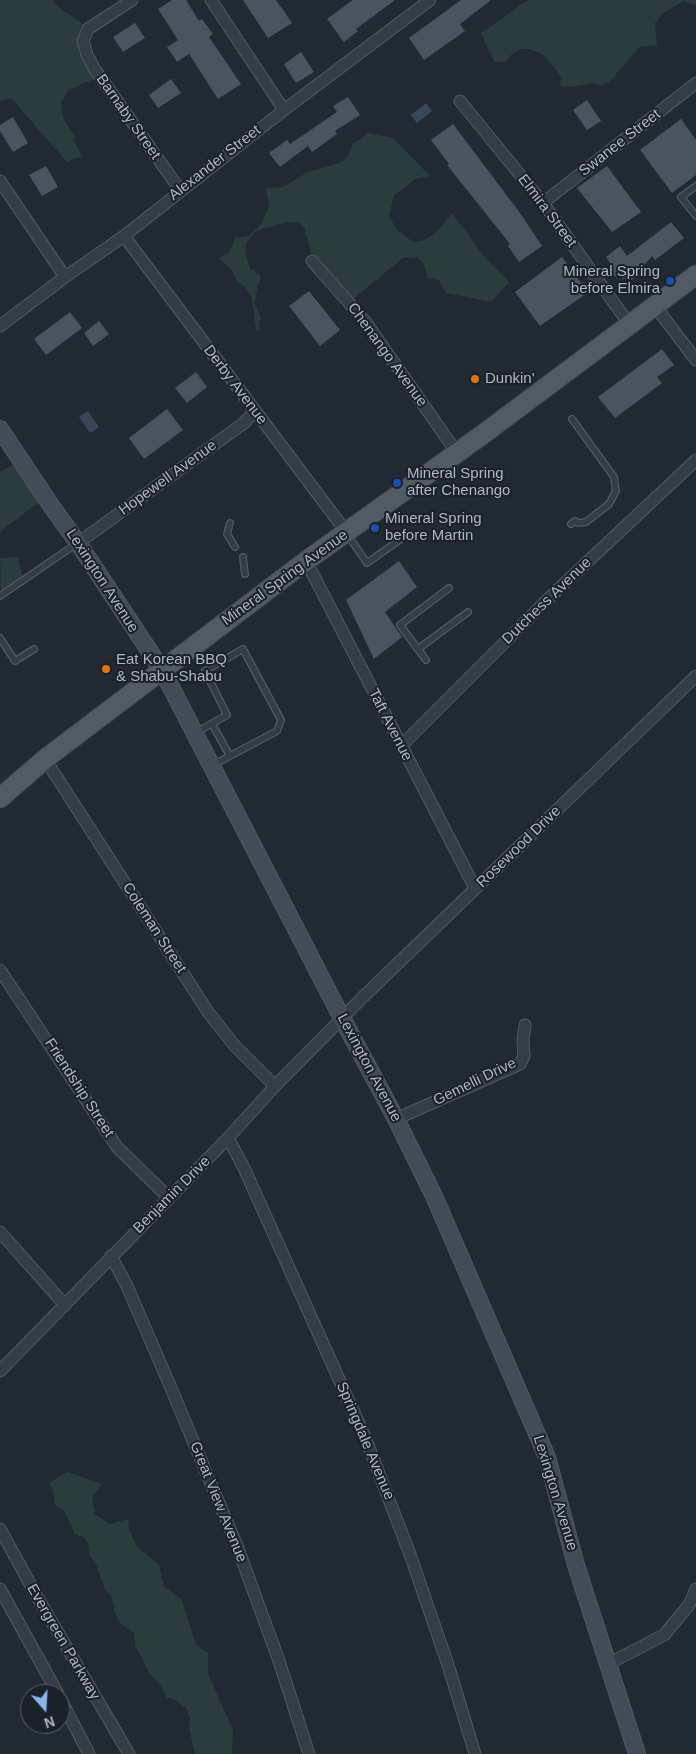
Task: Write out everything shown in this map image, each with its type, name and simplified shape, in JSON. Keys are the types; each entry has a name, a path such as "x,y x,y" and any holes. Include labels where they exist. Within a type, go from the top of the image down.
{"main road":[{"name":"Mineral Spring Avenue","path":"0,798 45,759 306,561 457,453 696,275"}],"street":[{"name":"Barnaby Street","path":"132,0 88,29 83,41 87,55 94,68 180,190"},
{"path":"210,0 284,110"},
{"name":"Alexander Street","path":"0,326 124,236 180,190 430,0"},
{"name":"Swanee Street","path":"543,203 696,83"},
{"name":"Elmira Street","path":"460,101 543,203 629,324"},
{"path":"0,181 65,277"},
{"name":"Derby Avenue","path":"124,236 347,533"},
{"name":"Chenango Avenue","path":"312,261 365,321 457,453"},
{"path":"655,306 696,360"},
{"name":"Hopewell Avenue","path":"78,543 244,422 255,411"},
{"name":"Lexington Avenue","path":"0,429 162,670 396,1119 434,1196 547,1457 576,1565 637,1754"},
{"name":"Dutchess Avenue","path":"401,746 551,596 696,460"},
{"name":"Taft Avenue","path":"306,561 476,888"},
{"name":"Rosewood Drive","path":"342,1018 696,676"},
{"name":"Coleman Street","path":"45,759 208,1012 234,1045 275,1086"},
{"name":"Friendship Street","path":"0,970 117,1147 169,1198"},
{"name":"Benjamin Drive","path":"0,1371 228,1138 275,1086 342,1018"},
{"name":"Gemelli Drive","path":"396,1119 520,1064 524,1056 523,1040 525,1025"},
{"name":"Springdale Avenue","path":"228,1138 244,1168 366,1437 411,1557 449,1668 475,1754"},
{"path":"0,1232 65,1305"},
{"name":"Great View Avenue","path":"112,1256 171,1388 236,1546 278,1658 309,1754"},
{"name":"Evergreen Parkway","path":"0,1529 129,1754"},
{"name":"Evergreen Parkway","path":"0,1588 53,1684"},
{"path":"608,1664 664,1635 689,1606 696,1589"},
{"name":"Evergreen Parkway","path":"70,1717 89,1754"}],"lane":[{"path":"696,186 681,197 696,216"},
{"path":"571,524 575,521 578,523 586,522 610,504 616,491 614,477 572,419"},
{"path":"230,523 227,534 236,547"},
{"path":"347,533 367,563 408,534"},
{"path":"0,596 78,543"},
{"path":"243,557 245,574"},
{"path":"426,660 400,625 449,588"},
{"path":"418,649 468,612"},
{"path":"0,638 15,660 34,649"},
{"path":"195,733 227,715 205,671 243,649 281,720 277,730 212,766"},
{"path":"212,724 230,756"}],"shaded area":[{"path":"0,0 54,0 53,3 87,27 83,40 99,77 69,90 61,102 63,118 75,137 73,139 82,156 67,162 11,98 0,101"},
{"path":"528,0 696,0 696,5 683,1 663,13 655,23 657,45 640,47 614,78 602,86 595,83 570,87 560,85 561,78 556,69 542,54 530,49 520,49 511,55 506,62 494,62 481,33"},
{"path":"369,133 393,138 430,176 415,179 394,196 389,216 397,230 413,242 422,241 435,234 452,213 486,259 509,282 491,302 446,293 439,280 428,278 424,264 418,258 404,257 352,300 311,253 304,227 298,223 287,222 256,231 246,243 245,251 250,268 259,274 261,278 258,284 255,304 261,318 259,323 260,331 256,330 252,298 245,287 237,282 232,270 219,259 230,251 235,238 249,236 261,224 269,207 266,188 283,187 308,172 342,162 348,156 353,144"},
{"path":"18,462 46,497 0,533 0,472"},
{"path":"0,556 2,558 18,557 24,583 1,599"},
{"path":"67,1472 102,1484 92,1497 95,1514 109,1524 128,1519 129,1530 137,1546 159,1565 164,1587 182,1600 196,1645 208,1653 208,1674 233,1730 232,1754 195,1754 189,1728 190,1717 186,1708 174,1699 167,1698 160,1685 150,1674 135,1647 134,1633 120,1623 115,1613 112,1597 105,1590 95,1561 90,1556 88,1543 83,1537 75,1534 64,1510 55,1505 53,1490 49,1483"}],"water":[{"path":"426,103 432,111 417,123 411,115"},
{"path":"88,411 99,427 90,433 79,417"}],"building":[{"path":"172,0 186,0 199,21 202,19 213,34 209,37 241,84 218,99 189,54 177,62 167,47 178,40 158,9"},
{"path":"243,0 276,0 292,23 268,38"},
{"path":"353,0 395,0 356,29 358,31 344,42 327,19"},
{"path":"461,0 491,0 460,24 465,31 424,60 409,38"},
{"path":"135,23 145,38 123,52 113,37"},
{"path":"301,52 314,72 296,83 284,64"},
{"path":"171,79 181,93 158,108 149,95"},
{"path":"348,97 360,115 335,131 337,134 312,152 308,146 280,167 269,153 287,140 290,144 337,112 333,106"},
{"path":"587,100 601,121 587,130 573,110"},
{"path":"13,117 28,143 13,152 0,131 0,125"},
{"path":"681,119 696,140 696,175 672,193 640,150"},
{"path":"453,124 520,213 542,246 519,262 508,246 510,244 447,165 449,164 431,140"},
{"path":"46,166 58,187 42,196 29,175"},
{"path":"607,166 641,212 612,232 577,188"},
{"path":"671,222 684,238 655,260 652,256 638,272 639,274 630,281 624,278 623,280 619,275 616,277 608,269 612,266 606,257 620,246 627,256"},
{"path":"562,257 581,283 584,282 590,291 540,326 515,292"},
{"path":"309,291 340,330 320,346 289,306"},
{"path":"70,312 82,328 46,355 34,339"},
{"path":"99,321 109,334 93,346 84,333"},
{"path":"662,349 674,365 657,377 662,383 615,418 598,397"},
{"path":"196,372 207,387 187,403 175,388"},
{"path":"167,409 183,430 144,459 129,438"},
{"path":"399,561 417,587 385,612 402,637 374,659 346,600"}],"place":[{"name":"Mineral Spring before Elmira","path":"670,281"},
{"name":"Dunkin'","path":"475,379"},
{"name":"Mineral Spring after Chenango","path":"397,483"},
{"name":"Mineral Spring before Martin","path":"375,528"},
{"name":"Eat Korean BBQ & Shabu-Shabu","path":"106,669"}]}
